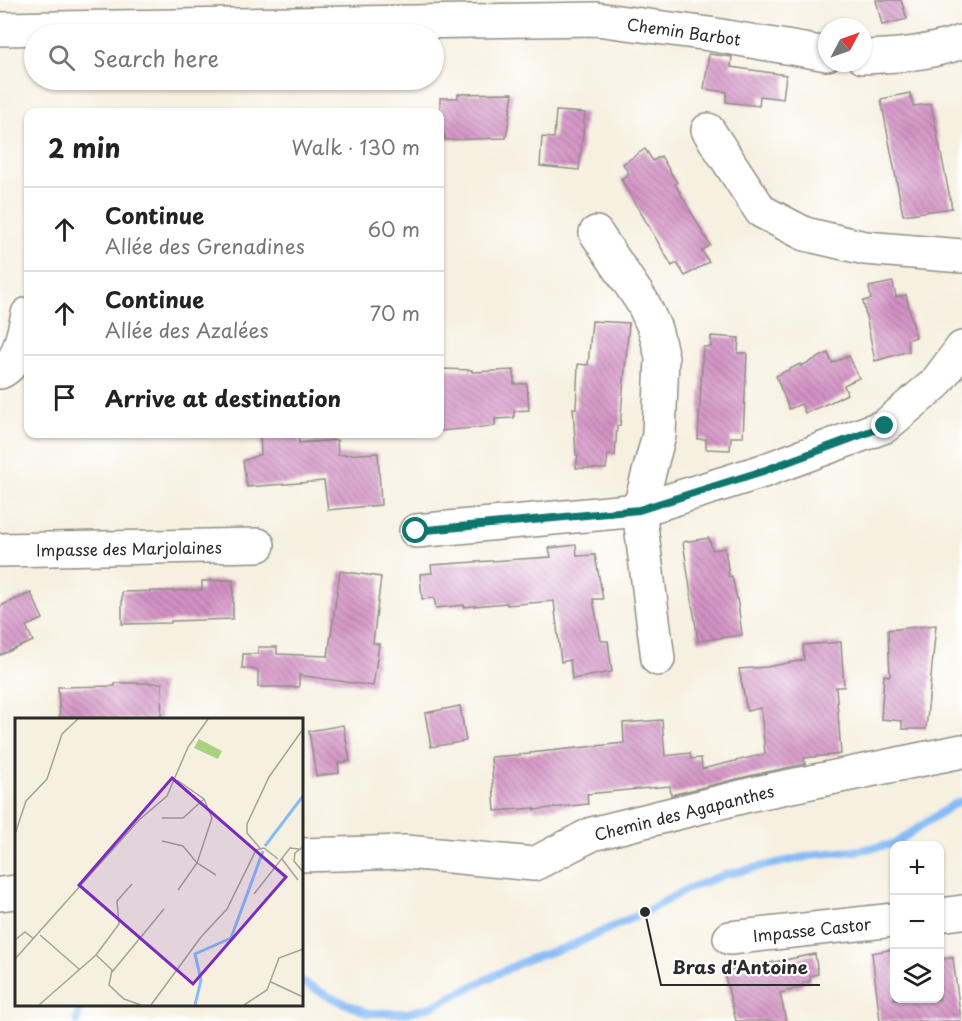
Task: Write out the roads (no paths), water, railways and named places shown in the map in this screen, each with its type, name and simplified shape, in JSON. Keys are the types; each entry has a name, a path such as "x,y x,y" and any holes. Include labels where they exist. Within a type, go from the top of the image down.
{"street":[{"name":"Chemin Barbot","path":"298,24 596,19 709,34 818,52"},
{"name":"Chemin Barbot","path":"0,29 24,29"},
{"path":"872,57 900,56 938,50 962,42"},
{"path":"708,130 761,211 805,234 865,248 962,256"},
{"path":"596,233 643,303 655,329 662,357 659,435 639,510 658,659"},
{"path":"0,372 6,369 19,351 24,330"},
{"path":"416,531 639,510 763,471 885,426 935,384 962,348"},
{"name":"Impasse des Marjolaines","path":"0,550 258,545"},
{"name":"Chemin des Agapanthes","path":"303,855 406,852 534,864 592,834 757,793 962,751"},
{"path":"0,894 15,892"},
{"path":"944,914 962,912"},
{"name":"Impasse Castor","path":"729,938 890,920"}],"waterway":[{"path":"303,983 368,1013 407,1013 433,1006 529,959 570,946 645,912 689,888 727,874 819,854 894,844 962,801"},
{"path":"77,1021 80,1006"}],"place":[{"name":"Bras d'Antoine","path":"645,912"}]}
